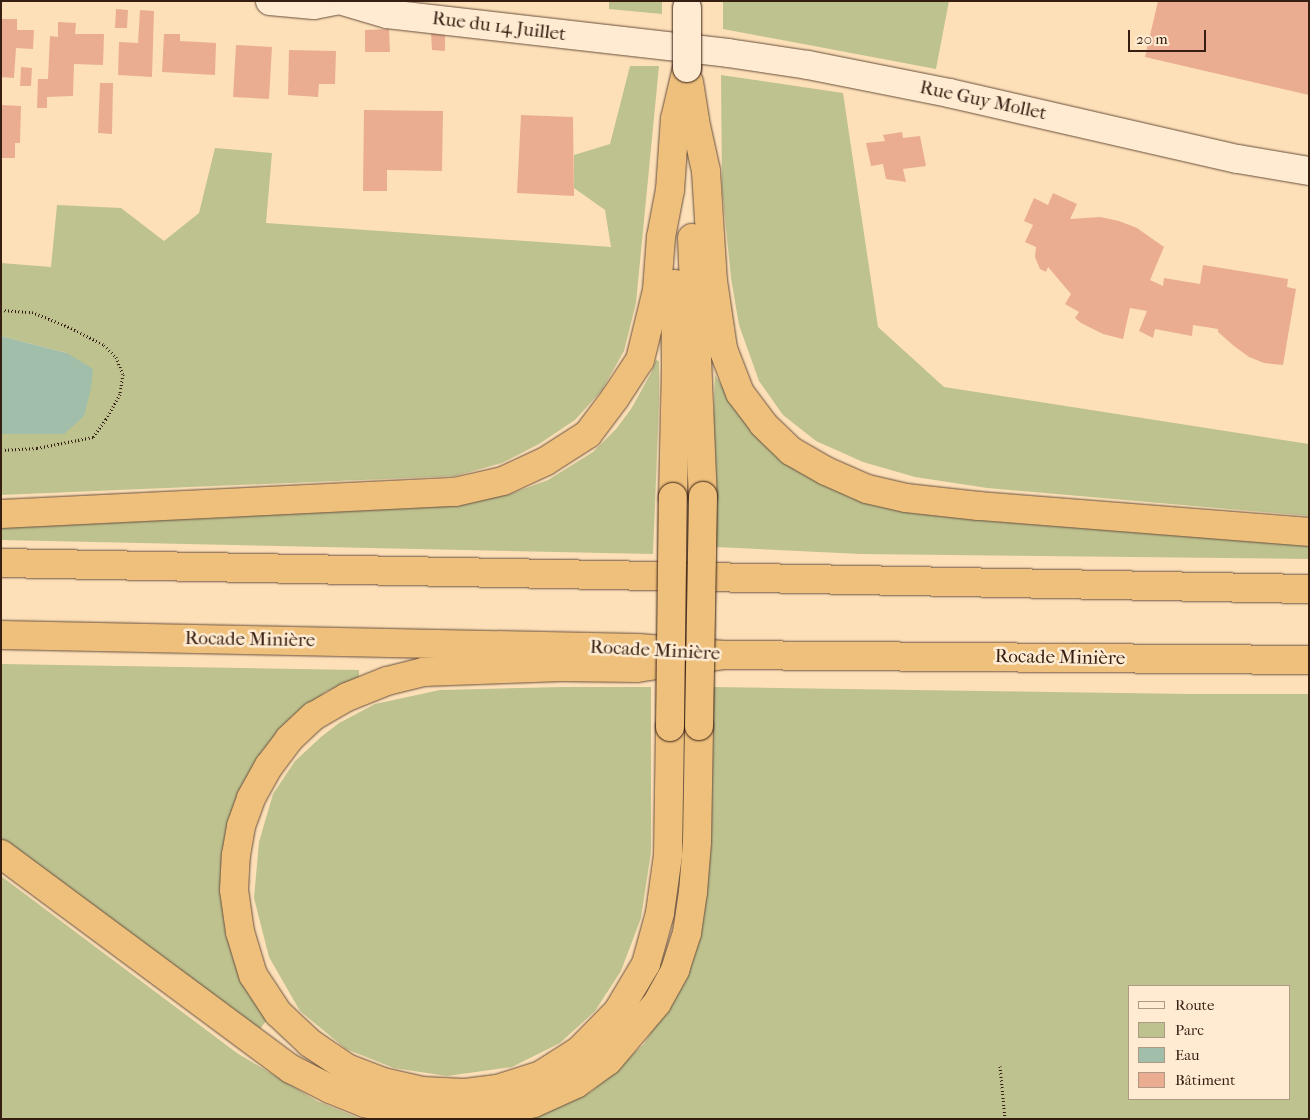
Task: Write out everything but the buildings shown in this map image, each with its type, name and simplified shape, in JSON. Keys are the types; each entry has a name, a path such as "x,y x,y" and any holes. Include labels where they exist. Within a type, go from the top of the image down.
{"highway":[{"path":"687,68 695,121 706,171 713,282 723,349 740,393 763,424 791,451 826,472 867,489 906,498 978,506 1309,532"},
{"path":"1,514 455,492 503,481 546,461 588,434 616,398 640,360 657,290 662,237 670,190 675,119 687,68"},
{"path":"1,854 250,1040 299,1073 330,1089 365,1103 404,1112 448,1117 491,1114 534,1103 576,1084 608,1061 657,1003 674,970 687,933 693,892 699,726 703,496 691,189 695,121"},
{"path":"670,190 674,239 676,363 673,497 670,727 668,855 660,913 646,964 618,1011 580,1050 541,1075 498,1089 465,1093 422,1091 386,1083 347,1068 310,1043 278,1013 254,975 240,932 234,890 236,855 251,798 269,766 288,739 314,716 363,690 387,681 423,672 561,667 637,668 724,655"},
{"path":"1,563 1309,589"},
{"name":"Rocade Minière","path":"1,635 638,648 724,655 1309,660"}],"street":[{"path":"270,1 314,5 336,1"},
{"name":"Rue du 14 Juillet","path":"344,1 387,14 656,46"},
{"path":"687,8 687,68"},
{"name":"Rue Guy Mollet","path":"656,46 728,53 825,68 957,95 1238,158 1309,171"}],"path":[{"path":"1,310 32,312 71,328 104,345 116,357 123,374 120,394 106,419 92,437 37,448 1,450"},
{"path":"1000,1066 1005,1119"}],"green space":[{"path":"609,1 662,1 662,14 609,9"},
{"path":"723,1 949,1 936,69 723,29"},
{"path":"630,66 659,66 636,303 624,351 602,390 575,420 539,444 502,463 455,476 1,495 1,434 64,434 67,353 1,336 1,263 51,267 57,205 121,208 164,241 199,213 215,148 272,153 266,223 611,247 605,210 574,188 574,155 610,144"},
{"path":"721,75 843,93 878,327 944,387 1309,444 1309,516 987,488 915,477 863,462 816,441 783,415 759,381 739,325 731,278 722,188"},
{"path":"656,360 659,361 659,405 653,554 1,540 1,522 448,504 510,494 548,480 593,452 616,429 631,409"},
{"path":"715,375 737,410 763,444 796,469 851,498 899,509 1309,543 1309,559 860,554 715,547 713,437"},
{"path":"1,664 359,670 359,677 325,692 276,734 227,857 269,1017 257,1033 1,844"},
{"path":"651,687 651,852 641,918 621,971 595,1011 560,1043 512,1067 447,1076 394,1068 346,1049 300,1011 269,957 254,898 259,842 273,794 295,761 321,737 339,723 375,704 440,690"},
{"path":"712,687 1309,694 1309,1119 529,1119 591,1092 644,1044 679,986"},
{"path":"1,876 237,1053 317,1101 361,1119 1,1119"}],"water":[{"path":"1,336 67,353 93,369 91,389 84,416 64,434 1,434"}]}
